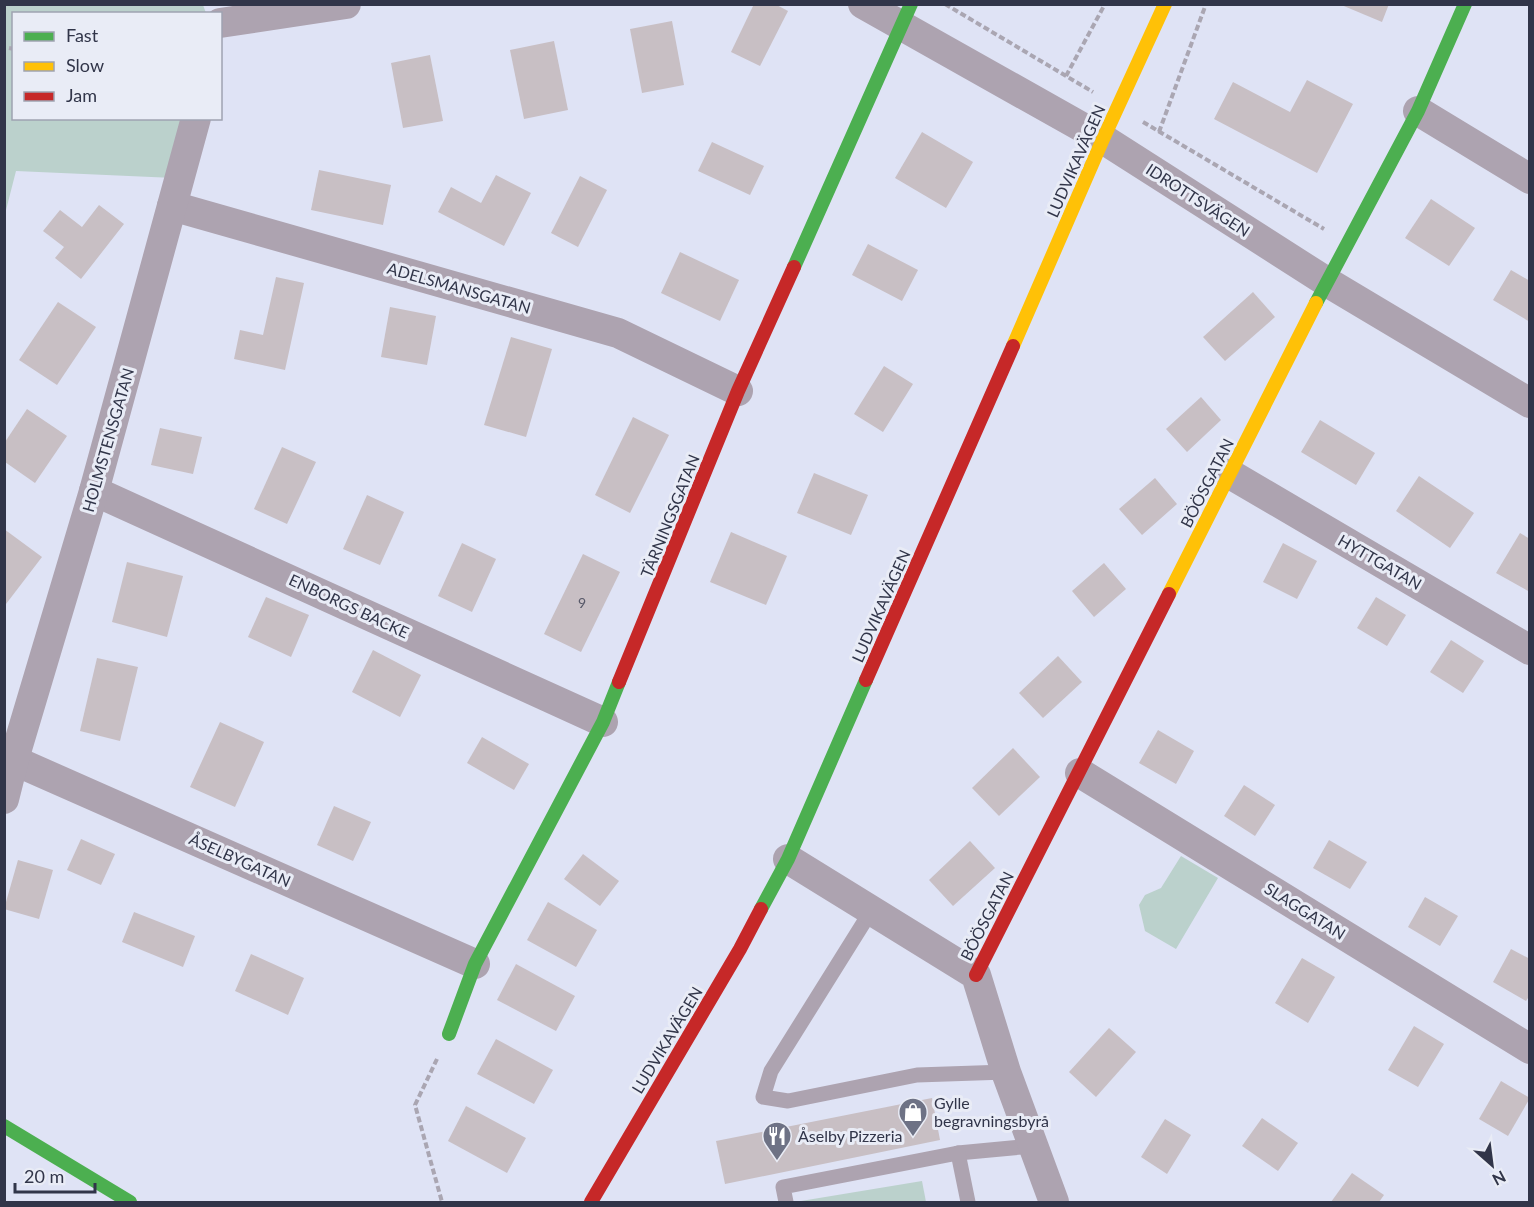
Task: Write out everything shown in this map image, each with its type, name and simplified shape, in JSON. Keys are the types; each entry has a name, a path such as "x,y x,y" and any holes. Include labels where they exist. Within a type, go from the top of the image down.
{"street":[{"path":"222,23 346,4"},
{"name":"IDROTTSVÄGEN","path":"863,4 907,16 1327,282 1530,403"},
{"name":"LUDVIKAVÄGEN","path":"591,1203 740,949 789,859 1103,139 1165,4"},
{"name":"BÖÖSGATAN","path":"976,975 1327,282 1418,111 1466,4"},
{"name":"TÄRNINGSGATAN","path":"449,1034 475,964 603,722 738,391 907,16"},
{"path":"1418,111 1530,178"},
{"name":"HOLMSTENSGATAN","path":"4,799 9,758 94,491 195,120"},
{"name":"ADELSMANSGATAN","path":"172,206 618,333 738,391"},
{"name":"HYTTGATAN","path":"1230,474 1530,650"},
{"name":"ENBORGS BACKE","path":"94,491 603,722"},
{"name":"ÅSELBYGATAN","path":"9,758 475,964"},
{"name":"SLAGGATAN","path":"1080,773 1530,1049"},
{"path":"789,859 976,975 1006,1072 1054,1203"},
{"path":"4,1126 130,1203"}],"lane":[{"path":"871,911 771,1071 763,1097 788,1101 917,1075 1006,1072"},
{"path":"786,1203 783,1187 958,1153 1033,1146"},
{"path":"958,1153 968,1203"}],"path":[{"path":"945,4 1094,93"},
{"path":"1066,76 1105,4"},
{"path":"1160,132 1206,4"},
{"path":"1143,122 1347,243"},
{"path":"442,1203 415,1105 449,1034"}],"green space":[{"path":"5,5 203,5 206,12 12,12 12,120 189,120 174,178 16,171 5,214"},
{"path":"1181,856 1218,878 1176,949 1145,931 1139,905 1145,895 1161,888"},
{"path":"922,1181 926,1202 801,1201"}],"building":[{"path":"754,4 775,4 788,11 760,66 731,52"},
{"path":"1339,4 1389,4 1382,22"},
{"path":"672,21 684,85 642,93 630,29"},
{"path":"554,41 568,110 524,119 510,50"},
{"path":"430,55 443,121 403,128 391,63"},
{"path":"1307,80 1353,104 1317,173 1214,119 1233,82 1290,112"},
{"path":"922,132 973,162 946,208 895,178"},
{"path":"712,142 764,166 750,195 698,171"},
{"path":"319,170 391,185 383,225 311,210"},
{"path":"496,175 531,193 504,246 438,212 451,187 481,203"},
{"path":"580,176 607,190 578,247 551,233"},
{"path":"1431,199 1475,228 1449,266 1405,238"},
{"path":"99,205 124,224 81,279 55,258 64,247 43,231 60,210 82,227"},
{"path":"868,244 918,270 902,301 852,275"},
{"path":"680,252 739,280 720,321 661,293"},
{"path":"1511,270 1530,281 1530,322 1493,300"},
{"path":"276,277 304,283 285,370 234,359 240,330 263,335"},
{"path":"1253,292 1275,317 1225,361 1203,337"},
{"path":"58,302 96,327 57,385 19,360"},
{"path":"390,307 436,316 427,365 381,357"},
{"path":"511,337 552,349 526,437 484,425"},
{"path":"884,366 913,384 883,432 854,414"},
{"path":"1201,397 1221,420 1187,452 1166,429"},
{"path":"27,409 67,436 35,483 5,462 5,442"},
{"path":"633,417 669,435 630,513 595,495"},
{"path":"1320,420 1375,453 1356,485 1301,452"},
{"path":"160,428 202,437 193,474 151,465"},
{"path":"282,447 316,462 287,524 254,509"},
{"path":"814,473 868,495 851,535 797,513"},
{"path":"1419,476 1474,513 1450,548 1396,511"},
{"path":"1155,478 1177,504 1142,535 1119,509"},
{"path":"367,495 404,512 380,565 343,549"},
{"path":"4,529 42,557 6,604 4,603"},
{"path":"731,532 787,556 766,605 710,582"},
{"path":"1520,533 1530,539 1530,592 1496,573"},
{"path":"462,543 496,559 472,612 438,596"},
{"path":"1283,543 1317,561 1297,599 1263,582"},
{"path":"583,554 620,572 581,652 544,634"},
{"path":"127,562 183,576 167,637 112,622"},
{"path":"1104,563 1126,589 1094,617 1072,591"},
{"path":"266,597 309,615 291,657 248,637"},
{"path":"1376,597 1406,615 1387,646 1357,628"},
{"path":"1451,640 1484,661 1463,693 1430,672"},
{"path":"373,650 421,675 400,717 352,692"},
{"path":"1058,656 1082,682 1043,718 1019,693"},
{"path":"97,658 138,667 120,741 80,731"},
{"path":"220,722 264,742 235,807 190,787"},
{"path":"1158,730 1194,751 1176,784 1139,763"},
{"path":"482,737 529,764 514,790 467,763"},
{"path":"1013,748 1040,777 999,816 972,788"},
{"path":"1244,785 1275,805 1255,836 1224,816"},
{"path":"334,806 371,822 353,861 317,845"},
{"path":"81,839 115,854 101,885 67,870"},
{"path":"1329,840 1367,862 1350,889 1313,868"},
{"path":"970,841 995,868 953,906 929,880"},
{"path":"583,854 619,881 600,906 564,879"},
{"path":"18,860 53,870 39,919 4,909"},
{"path":"1425,897 1458,916 1440,946 1408,927"},
{"path":"548,902 597,930 576,967 527,940"},
{"path":"134,912 195,936 183,967 122,942"},
{"path":"1511,949 1530,959 1530,995 1526,1001 1493,982"},
{"path":"251,954 304,978 288,1015 235,991"},
{"path":"1302,958 1335,977 1308,1023 1275,1003"},
{"path":"516,964 575,996 556,1031 497,1000"},
{"path":"1414,1026 1444,1044 1418,1087 1388,1070"},
{"path":"1109,1028 1136,1052 1096,1097 1069,1072"},
{"path":"496,1039 553,1070 534,1104 477,1074"},
{"path":"1501,1081 1530,1098 1508,1136 1479,1119"},
{"path":"932,1098 940,1140 725,1184 716,1141"},
{"path":"466,1106 526,1138 507,1173 448,1141"},
{"path":"1262,1118 1298,1143 1278,1171 1242,1146"},
{"path":"1165,1119 1191,1135 1167,1174 1141,1157"},
{"path":"1352,1173 1384,1195 1379,1202 1331,1202"}],"traffic: fast":[{"path":"794,267 911,4"},
{"path":"1316,303 1418,111 1465,4"},
{"path":"761,909 788,859 866,680"},
{"path":"449,1034 475,964 603,722 619,682"},
{"path":"4,1126 130,1202"}],"traffic: slow":[{"path":"1013,346 1103,139 1165,4"},
{"path":"1169,594 1316,303"}],"traffic: jam":[{"path":"619,682 738,391 794,267"},
{"path":"866,680 1013,346"},
{"path":"976,975 1169,594"},
{"path":"591,1202 740,949 761,909"}],"place":[{"name":"Gylle begravningsbyrå","path":"913,1138"},
{"name":"Åselby Pizzeria","path":"777,1162"}]}
